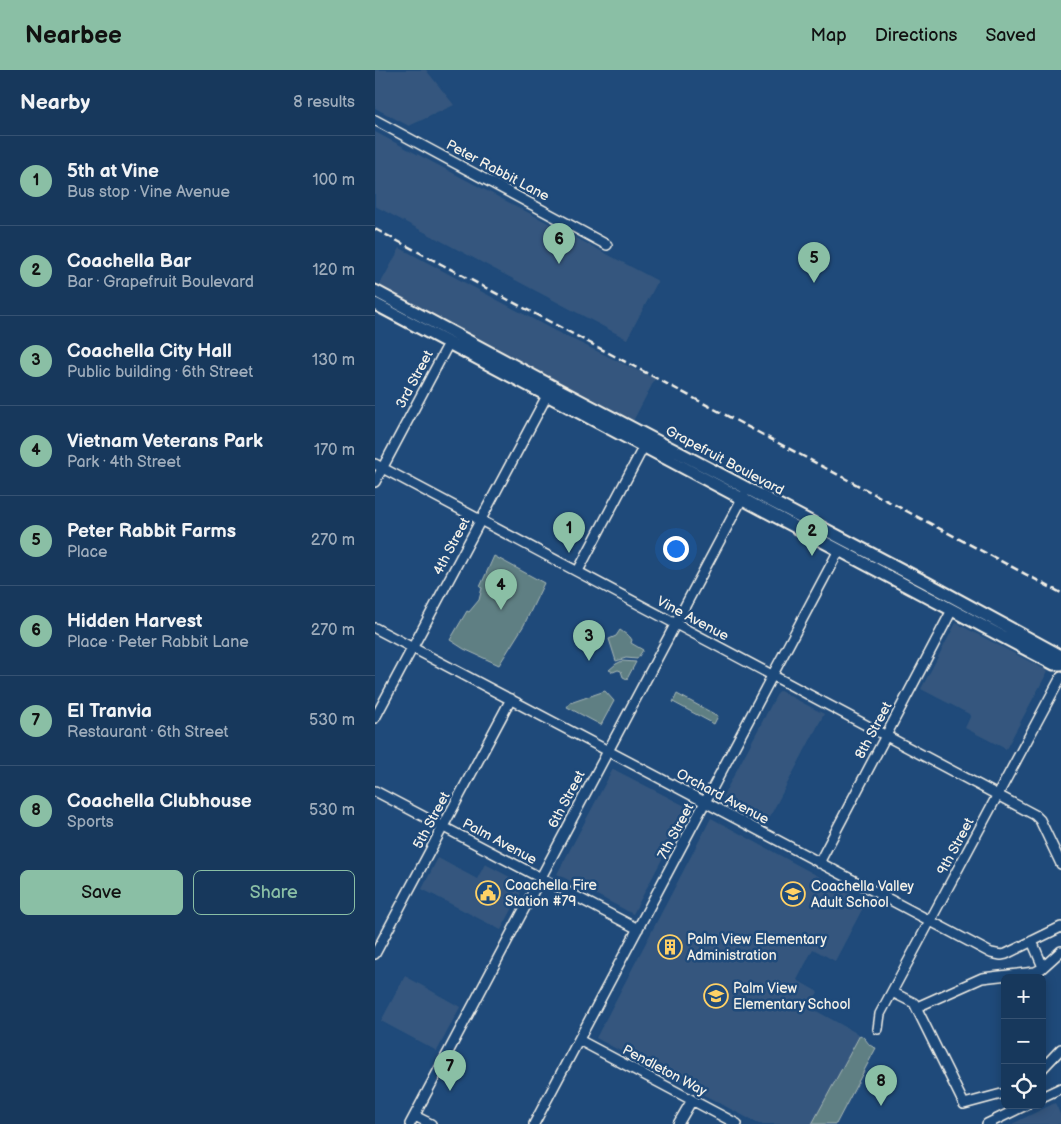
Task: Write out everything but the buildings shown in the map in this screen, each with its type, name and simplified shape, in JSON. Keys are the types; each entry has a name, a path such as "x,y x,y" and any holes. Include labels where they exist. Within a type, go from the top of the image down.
{"main road":[{"name":"Grapefruit Boulevard","path":"375,291 644,446 744,494 839,550 1055,664 1061,664"},
{"name":"Grapefruit Boulevard","path":"375,304 449,343 549,391 744,494 1061,656"}],"street":[{"name":"Peter Rabbit Lane","path":"375,120 607,244"},
{"name":"3rd Street","path":"375,482 379,466 449,343"},
{"name":"4th Street","path":"375,718 549,391"},
{"path":"578,572 644,446"},
{"name":"Vine Avenue","path":"379,466 1037,817 1061,864"},
{"name":"6th Street","path":"413,1120 744,494"},
{"name":"7th Street","path":"534,1124 839,550"},
{"name":"8th Street","path":"819,863 952,610"},
{"name":"Orchard Avenue","path":"375,628 995,955 1006,954 1061,927"},
{"name":"9th Street","path":"878,1030 881,1014 1061,677"},
{"name":"5th Street","path":"375,954 511,699"},
{"name":"Palm Avenue","path":"375,791 638,930"},
{"path":"1032,942 1043,967"},
{"path":"917,1007 982,978 1035,972 1061,950"},
{"path":"893,992 914,1003 917,1007 964,1104 1001,1094"},
{"name":"Pendleton Way","path":"579,1040 737,1124"},
{"path":"1046,1065 1061,1049"},
{"path":"1046,1095 1061,1088"},
{"path":"678,1124 691,1100"},
{"path":"987,1124 1018,1109"},
{"path":"413,1120 431,1124"}],"shaded area":[{"path":"375,70 426,70 454,105 409,126 375,108"},
{"path":"375,132 658,281 627,339 375,206"},
{"path":"400,248 555,331 655,379 633,421 535,372 378,288"},
{"path":"956,623 1048,671 1006,749 965,728 971,715 921,689"},
{"path":"780,691 824,714 767,822 724,800 723,796"},
{"path":"613,769 689,808 633,914 557,874"},
{"name":"Palm View Elementary School","path":"711,818 866,902 835,961 813,949 797,980 818,992 809,1007 860,1035 812,1124 759,1124 596,1038"},
{"path":"438,858 477,879 485,864 525,885 501,930 422,889"},
{"path":"405,976 460,1007 437,1051 381,1021"},
{"path":"1055,1103 1061,1116 1061,1124 1012,1124 1046,1109"}],"green space":[{"path":"494,556 544,583 524,625 499,665 464,649 450,640 467,611 469,612 479,600 482,588 480,587"},
{"path":"620,630 630,637 631,643 643,650 637,659 626,658 616,661 609,639 616,636"},
{"path":"622,661 636,662 627,679 623,677 621,671 613,672 609,670"},
{"path":"605,691 614,701 601,725 567,707 570,703"},
{"path":"677,694 718,716 714,724 673,702"},
{"path":"860,1035 871,1046 876,1048 836,1124 812,1124"}],"railway":[{"path":"375,229 1061,593"}],"place":[{"name":"Hidden Harvest","path":"559,264"},
{"name":"Peter Rabbit Farms","path":"814,283"},
{"name":"5th at Vine","path":"569,553"},
{"name":"Coachella Bar","path":"812,556"},
{"name":"Vietnam Veterans Park","path":"501,610"},
{"name":"Coachella City Hall","path":"589,661"},
{"name":"Coachella Fire Station #79","path":"488,893"},
{"name":"Coachella Valley Adult School","path":"793,894"},
{"name":"Palm View Elementary Administration","path":"670,947"},
{"name":"Palm View Elementary School","path":"716,996"},
{"name":"El Tranvia","path":"450,1091"},
{"name":"Coachella Clubhouse","path":"881,1106"}]}
